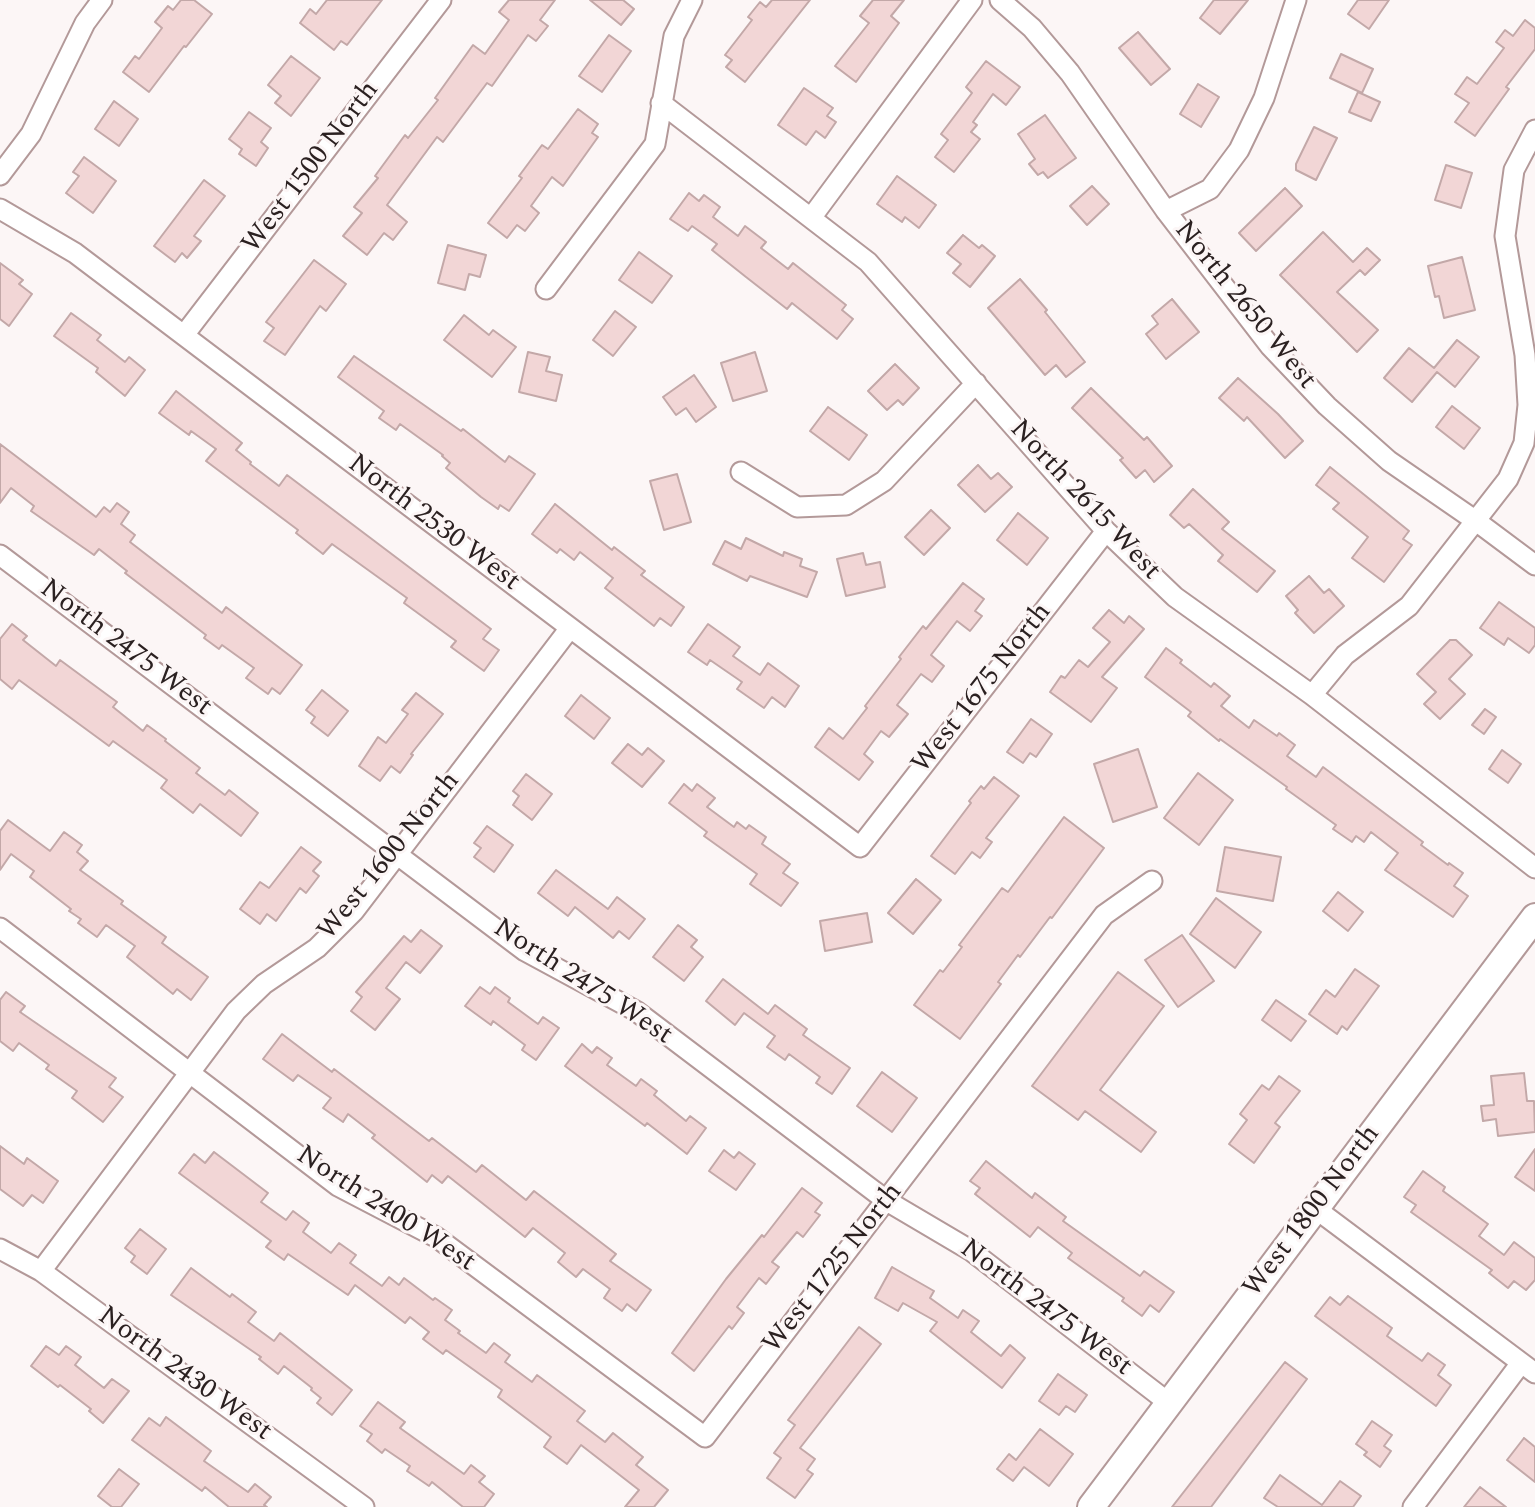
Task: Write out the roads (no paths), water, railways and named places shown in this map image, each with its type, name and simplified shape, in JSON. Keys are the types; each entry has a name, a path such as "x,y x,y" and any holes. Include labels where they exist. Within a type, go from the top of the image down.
{"main road":[{"name":"West 1800 North","path":"1091,1507 1535,918"}],"street":[{"path":"0,175 31,134 85,23 102,0"},
{"name":"West 1500 North","path":"184,335 441,0"},
{"path":"545,289 655,144 674,36 692,0"},
{"path":"811,218 972,0"},
{"name":"North 2650 West","path":"1000,0 1032,28 1070,73 1166,211 1270,346 1327,406 1389,461 1535,565"},
{"path":"1166,211 1210,189 1239,150 1264,98 1296,0"},
{"name":"North 2615 West","path":"661,103 868,262 1106,531 1175,597 1312,695 1535,869"},
{"path":"1312,695 1345,654 1409,606 1508,479 1524,443 1530,355 1504,236 1514,170 1535,130"},
{"name":"North 2530 West","path":"0,209 75,253 860,847"},
{"path":"741,472 797,507 846,506 884,481 976,383"},
{"name":"West 1675 North","path":"860,847 1106,531"},
{"name":"North 2475 West","path":"0,555 525,951 636,1011 887,1200 970,1251 1169,1403"},
{"name":"West 1600 North","path":"41,1270 236,1011 264,984 317,948 354,911 570,628"},
{"name":"West 1725 North","path":"705,1437 1104,915 1152,881"},
{"name":"North 2400 West","path":"0,928 338,1186 436,1237 705,1437"},
{"path":"1316,1209 1528,1368 1413,1507"},
{"name":"North 2430 West","path":"0,1249 41,1270 364,1507"}]}
